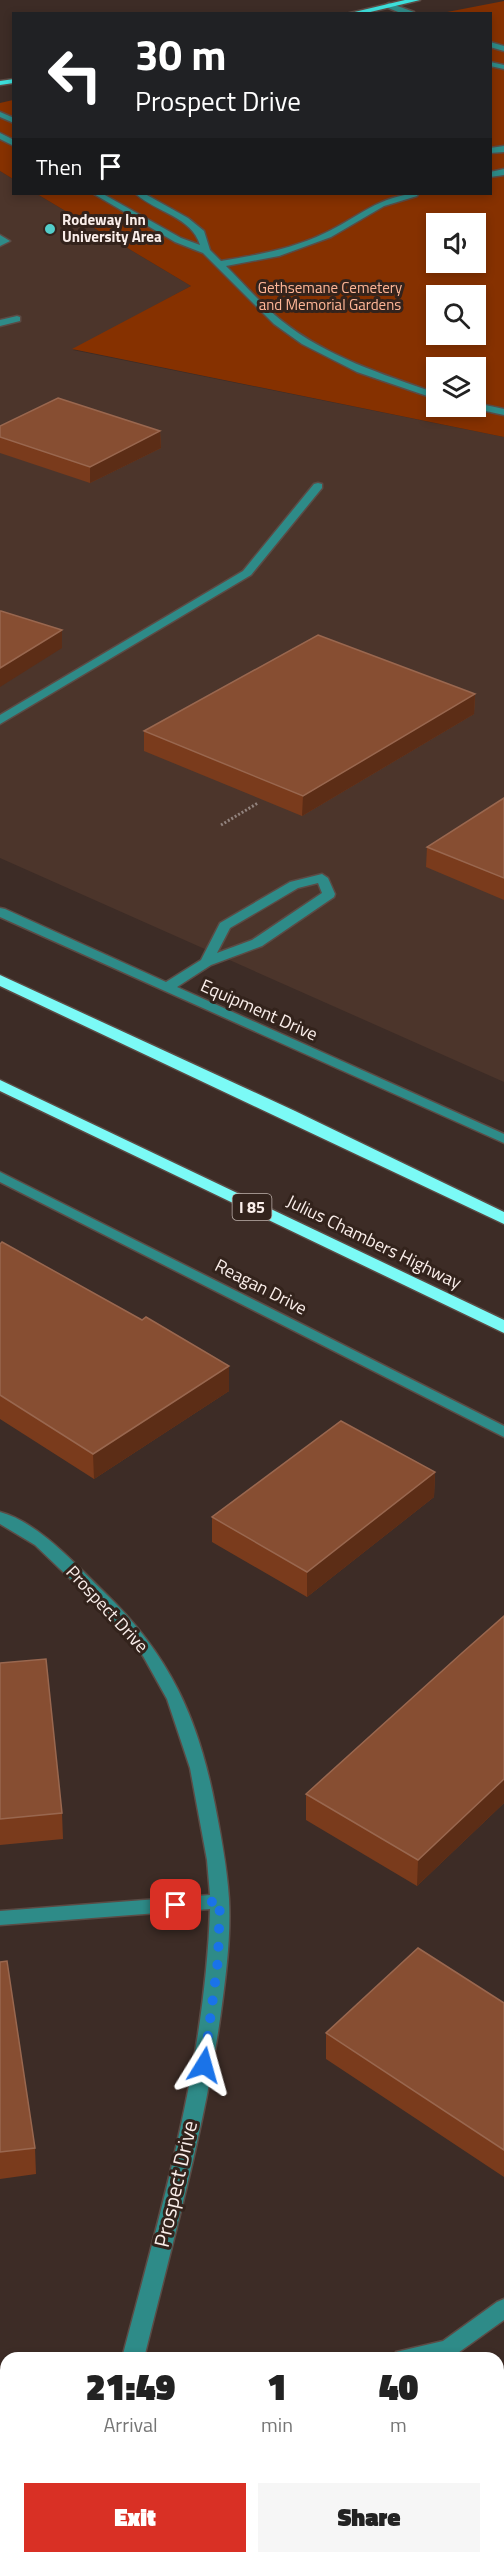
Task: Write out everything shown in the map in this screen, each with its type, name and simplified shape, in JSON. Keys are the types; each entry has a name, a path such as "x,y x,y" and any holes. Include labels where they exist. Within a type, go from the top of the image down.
{"highway":[{"path":"0,980 290,1115 504,1219"},
{"name":"Julius Chambers Highway","path":"0,1085 504,1328"}],"main road":[{"path":"358,12 416,0"}],"street":[{"path":"389,5 406,12"},
{"path":"100,195 178,240 206,251 277,322 305,342 360,370 426,393"},
{"path":"142,195 185,220 201,233 206,251"},
{"path":"219,264 276,254 328,235 381,204 411,195"},
{"path":"0,238 6,241 0,243"},
{"path":"0,323 17,319"},
{"path":"486,408 504,412"},
{"path":"0,720 248,573 318,486"},
{"path":"166,988 206,962 257,944 329,894 322,878 294,885 225,926 206,962"},
{"name":"Equipment Drive","path":"0,912 504,1138"},
{"name":"Reagan Drive","path":"0,1176 504,1432"},
{"name":"Prospect Drive","path":"0,1517 41,1541 114,1611 149,1652 177,1699 199,1768 216,1860 220,1901 218,1960 204,2065 134,2352"},
{"path":"0,1918 220,1901"},
{"path":"433,2352 447,2349 504,2308"}],"path":[{"path":"221,825 258,803"}],"shaded area":[{"path":"0,171 12,178 12,195 39,195 191,286 73,350 504,437 504,1082 0,858"}],"green space":[{"name":"Gethsemane Cemetery and Memorial Gardens","path":"504,1 504,437 72,349 191,286 39,195 492,195 492,12 447,12"},
{"path":"12,100 12,178 0,171 0,103"}],"building":[{"path":"58,398 160,431 90,467 0,437 0,426"},
{"path":"1,611 62,630 0,668"},
{"path":"318,635 475,694 303,796 144,731"},
{"path":"504,798 504,878 427,847"},
{"path":"2,1242 142,1320 146,1317 229,1366 93,1454 0,1395 0,1244"},
{"path":"341,1421 435,1472 307,1572 212,1517"},
{"path":"504,1616 504,1779 418,1860 306,1794 462,1653"},
{"path":"46,1659 62,1813 0,1819 0,1663"},
{"path":"418,1948 504,2003 504,2150 326,2033"},
{"path":"7,1961 35,2148 0,2152 0,1962"}],"place":[{"name":"Rodeway Inn University Area","path":"50,229"}],"route":[{"path":"176,1905 220,1901 218,1960 204,2065"}]}
